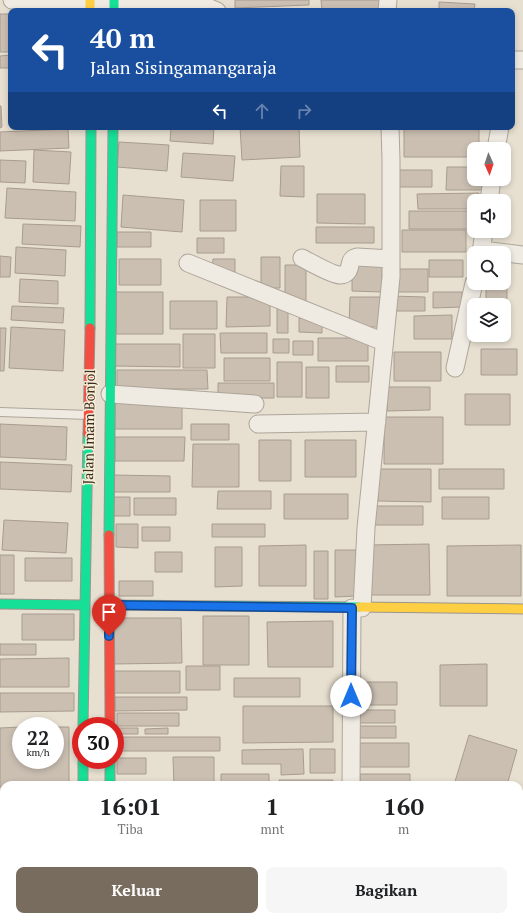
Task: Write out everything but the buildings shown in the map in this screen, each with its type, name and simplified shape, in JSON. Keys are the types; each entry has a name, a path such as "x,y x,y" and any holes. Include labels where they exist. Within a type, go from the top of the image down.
{"main road":[{"name":"Jalan Imam Bonjol","path":"84,717 89,415 97,258 91,200 91,130"},
{"name":"Jalan Imam Bonjol","path":"110,717 110,394 113,130"},
{"path":"91,200 102,205 112,200"},
{"path":"97,258 112,260"},
{"path":"0,604 85,605"},
{"path":"109,605 523,609"},
{"path":"83,769 83,781"},
{"path":"110,769 110,781"}],"street":[{"path":"12,0 90,4 186,2 200,4 210,8"},
{"path":"351,781 357,608 391,277 390,130"},
{"path":"497,142 499,130"},
{"path":"511,254 523,255"},
{"path":"302,258 338,275 345,273 348,270 350,261 352,258 357,256 391,259"},
{"path":"188,263 384,342"},
{"path":"454,368 472,290"},
{"path":"110,394 254,404"},
{"path":"258,424 377,422"}],"lane":[{"path":"0,412 89,415"}],"traffic: fast":[{"path":"114,0 114,8"},
{"path":"90,328 91,130"},
{"path":"109,535 113,130"},
{"path":"83,717 88,434"},
{"path":"0,604 85,605"},
{"path":"109,605 359,607"},
{"path":"83,769 83,781"},
{"path":"110,769 110,781"}],"traffic: slow":[{"path":"90,0 90,8"},
{"path":"359,607 523,609"}],"traffic: jam":[{"path":"88,434 90,328"},
{"path":"109,535 110,717"}],"route":[{"path":"109,636 109,605 352,608 351,696"}]}
